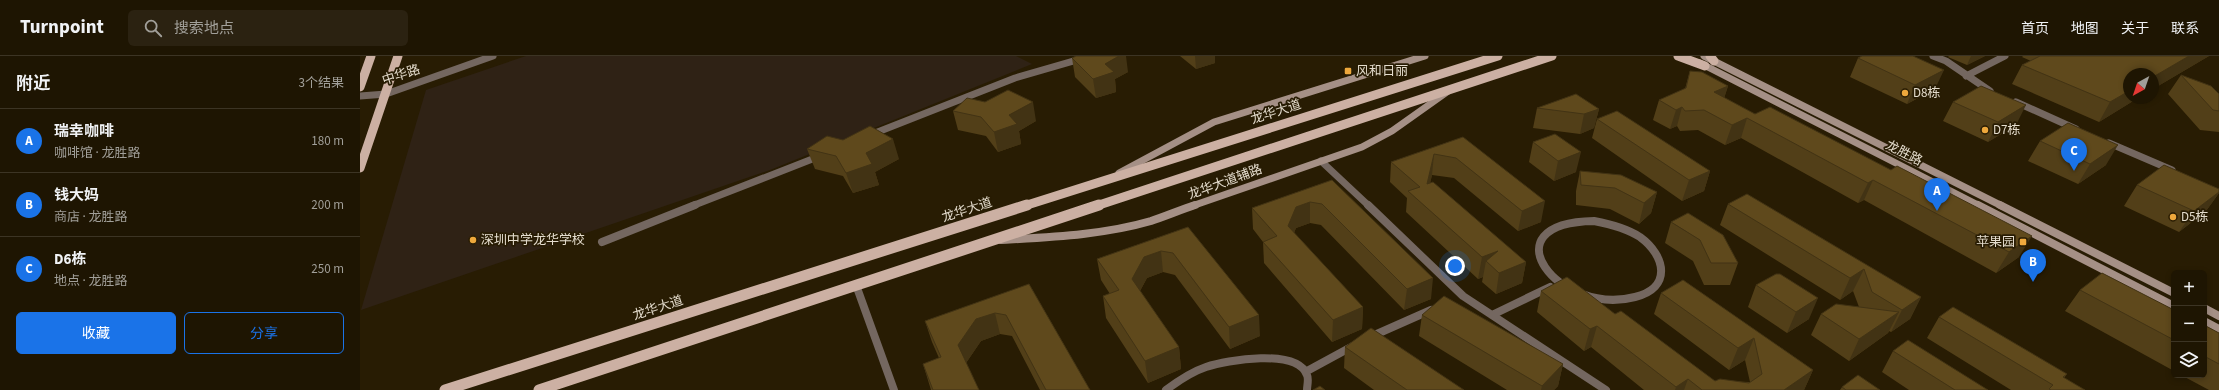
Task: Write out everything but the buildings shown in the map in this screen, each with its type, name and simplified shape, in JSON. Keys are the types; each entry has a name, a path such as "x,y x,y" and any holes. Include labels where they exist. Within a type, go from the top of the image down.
{"main road":[{"path":"360,87 371,56"},
{"path":"360,168 398,56"},
{"path":"1107,180 1214,122 1425,56"},
{"name":"龙华大道","path":"444,390 1498,56"},
{"path":"539,390 1552,56"},
{"path":"1678,56 1705,66"},
{"name":"龙胜路","path":"1686,56 2171,304"},
{"name":"龙胜路","path":"1704,56 2171,291"},
{"name":"龙华大道辅路","path":"988,241 1050,237 1108,230 1150,221 1321,161 1376,140 1452,89"},
{"path":"2207,310 2219,316"},
{"path":"2207,323 2219,329"}],"street":[{"name":"中华路","path":"360,96 386,94 493,56"},
{"path":"863,138 1015,78 1091,56"},
{"path":"1933,56 1946,61 1982,88 1997,94"},
{"path":"1966,76 2005,56"},
{"path":"2011,100 2083,131"},
{"path":"2104,141 2176,172"},
{"path":"602,242 828,153"},
{"path":"1321,161 1460,298 1492,315 1606,390"},
{"path":"1571,222 1602,222 1617,226 1638,236 1654,249 1662,265 1660,280 1649,292 1630,299 1605,300 1580,294 1558,283 1543,268 1537,253 1541,238 1553,228 1571,222"},
{"path":"1492,315 1558,283"},
{"path":"856,285 894,390"},
{"path":"1307,371 1366,339 1442,306"},
{"path":"1166,390 1200,370 1238,360 1260,358 1288,360 1299,364 1307,371 1310,380 1307,390"}],"shaded area":[{"name":"深圳中学龙华学校","path":"526,56 1016,56 1032,64 770,170 361,310 426,90"}],"place":[{"name":"风和日丽","path":"1348,71"},
{"name":"D8栋","path":"1905,93"},
{"name":"D7栋","path":"1985,130"},
{"name":"D6栋","path":"2074,171"},
{"name":"瑞幸咖啡","path":"1937,211"},
{"name":"D5栋","path":"2173,217"},
{"name":"深圳中学龙华学校","path":"473,240"},
{"name":"苹果园","path":"2023,242"},
{"name":"钱大妈","path":"2033,282"}]}
